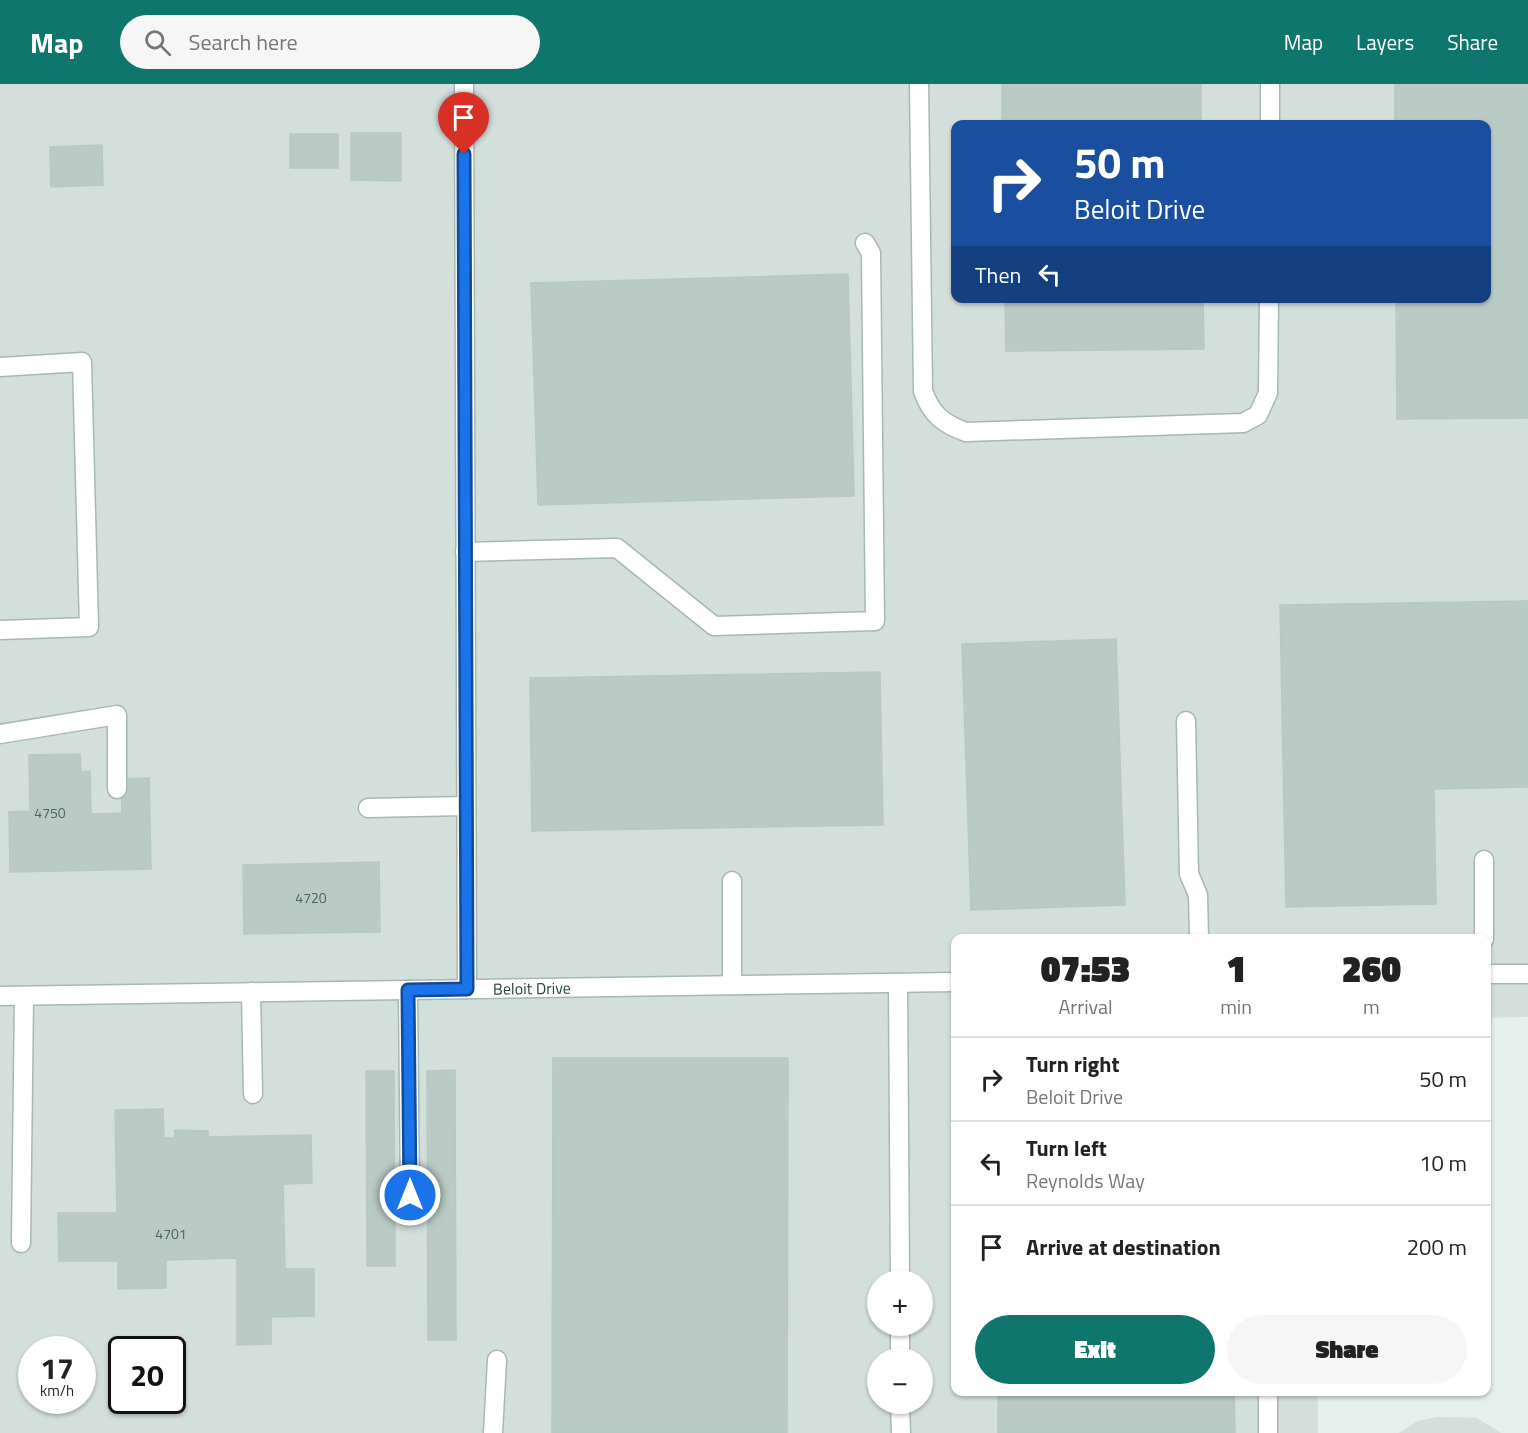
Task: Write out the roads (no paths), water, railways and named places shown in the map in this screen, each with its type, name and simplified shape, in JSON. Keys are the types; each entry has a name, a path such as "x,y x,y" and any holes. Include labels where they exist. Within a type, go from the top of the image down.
{"street":[{"path":"464,84 467,989"},
{"path":"919,84 924,391 927,402 938,418 949,426 966,432 1243,423 1258,415 1268,393 1269,303"},
{"path":"1270,84 1270,120"},
{"path":"465,552 617,548 714,626 875,621 871,253 865,243"},
{"path":"0,366 82,362 89,627 0,630"},
{"path":"0,734 117,715 117,789"},
{"path":"1186,721 1189,874 1198,895 1199,934"},
{"path":"368,808 466,806"},
{"path":"1484,860 1484,934"},
{"path":"732,881 732,985"},
{"path":"1491,974 1528,974"},
{"name":"Beloit Drive","path":"0,996 951,982"},
{"path":"898,983 900,1270"},
{"path":"408,990 410,1195"},
{"path":"251,992 253,1094"},
{"path":"21,1243 24,996"},
{"path":"493,1433 497,1360"},
{"path":"1268,1396 1268,1433"},
{"path":"900,1414 901,1433"}]}
